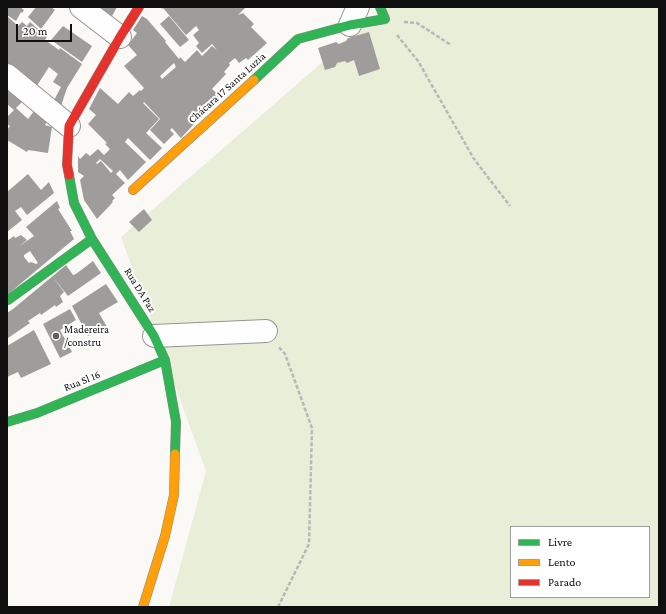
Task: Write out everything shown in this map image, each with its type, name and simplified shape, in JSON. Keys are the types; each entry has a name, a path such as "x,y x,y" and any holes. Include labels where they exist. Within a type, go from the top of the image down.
{"street":[{"path":"81,7 120,37"},
{"name":"Rua DA Paz","path":"139,7 69,126 67,165 74,203 92,239 154,336 165,360 176,422 174,495 165,536 143,607"},
{"path":"380,7 385,19"},
{"name":"Chácara 17 Santa Luzia","path":"133,190 298,39 354,16 385,19"},
{"path":"7,75 69,126"},
{"path":"8,300 92,239"},
{"path":"154,336 266,331"},
{"name":"Rua Sl 16","path":"7,422 37,413 165,360"}],"path":[{"path":"385,19 417,23 451,46"},
{"path":"385,19 418,61 474,160 510,206"},
{"path":"266,331 285,354 312,428 309,544 278,607"}],"green space":[{"path":"386,7 659,7 659,607 169,607 206,471 121,237"}],"building":[{"path":"9,7 20,7 24,10 22,13 21,12 16,21 7,15 7,9"},
{"path":"36,7 51,7 55,10 41,29 28,17"},
{"path":"89,7 117,7 108,23"},
{"path":"161,7 246,7 238,15 243,13 254,24 251,27 267,43 248,60 246,58 239,63 235,58 229,63 230,65 224,72 226,74 212,89 220,96 181,138 172,128 170,130 174,134 164,144 150,130 160,119 144,102 143,103 159,119 146,133 162,148 150,160 128,138 125,142 146,162 128,180 120,170 116,174 125,183 112,195 115,198 112,201 113,202 97,219 84,200 80,180 84,176 78,172 78,156 80,159 86,153 90,156 98,149 104,155 110,149 105,144 107,143 88,124 96,115 89,109 100,88 118,104 129,92 133,96 144,88 124,66 137,55 128,45 137,33 133,30 142,16 147,19 166,41 165,42 179,59 180,57 185,62 197,50 202,56 212,46 217,50 212,44 202,53 196,46 199,43 193,35 199,30 196,26 186,35 163,8 162,9","holes":["174,63 176,67 162,79 160,76","100,159 113,171 111,173 101,161 97,164 96,163"]},
{"path":"7,16 18,26 22,22 27,26 30,22 47,37 45,40 59,50 60,48 82,64 67,88 60,109 52,104 61,87 53,82 58,74 49,67 36,87 7,72"},
{"path":"169,16 189,40 180,47 160,24"},
{"path":"63,26 92,46 82,62 51,40"},
{"path":"369,32 380,69 359,76 354,60 347,63 345,61 337,63 335,67 325,70 318,48 336,42 339,44 346,41 348,38"},
{"path":"7,85 24,100 16,108 28,119 35,110 49,119 45,125 52,127 48,153 28,150 27,152 7,140 7,130 10,126 7,124 7,117 14,110 7,104"},
{"path":"28,174 41,190 49,182 54,193 27,215 21,207 15,211 22,220 7,232 7,192"},
{"path":"57,201 60,208 58,209 72,231 70,231 74,239 7,295 7,241 14,236 15,238 21,235 27,240 18,247 34,236 26,227","holes":["30,251 38,263 29,263 24,255"]},
{"path":"144,209 152,220 139,232 129,222"},
{"path":"93,261 101,273 68,296 53,277 64,292 60,296 63,302 56,307 55,305 41,315 40,313 28,321 30,323 8,338 7,313 66,265 73,275"},
{"path":"106,284 118,302 99,313 107,327 88,336 72,306"},
{"name":"Madereira /constru","path":"70,309 76,320 60,330 72,352 60,358 43,324"},
{"path":"34,330 51,364 21,378 18,372 7,377 7,346"}],"traffic: fast":[{"path":"254,80 298,39 350,25 385,19 380,7"},
{"path":"69,175 74,203 92,239 154,336 165,360 176,422 175,454"},
{"path":"8,300 92,239"},
{"path":"7,422 37,413 165,360"}],"traffic: slow":[{"path":"133,190 254,80"},
{"path":"143,607 165,536 174,495 175,454"}],"traffic: jam":[{"path":"69,175 67,165 69,126 139,7"}],"place":[{"name":"Madereira /constru","path":"56,336"}]}
